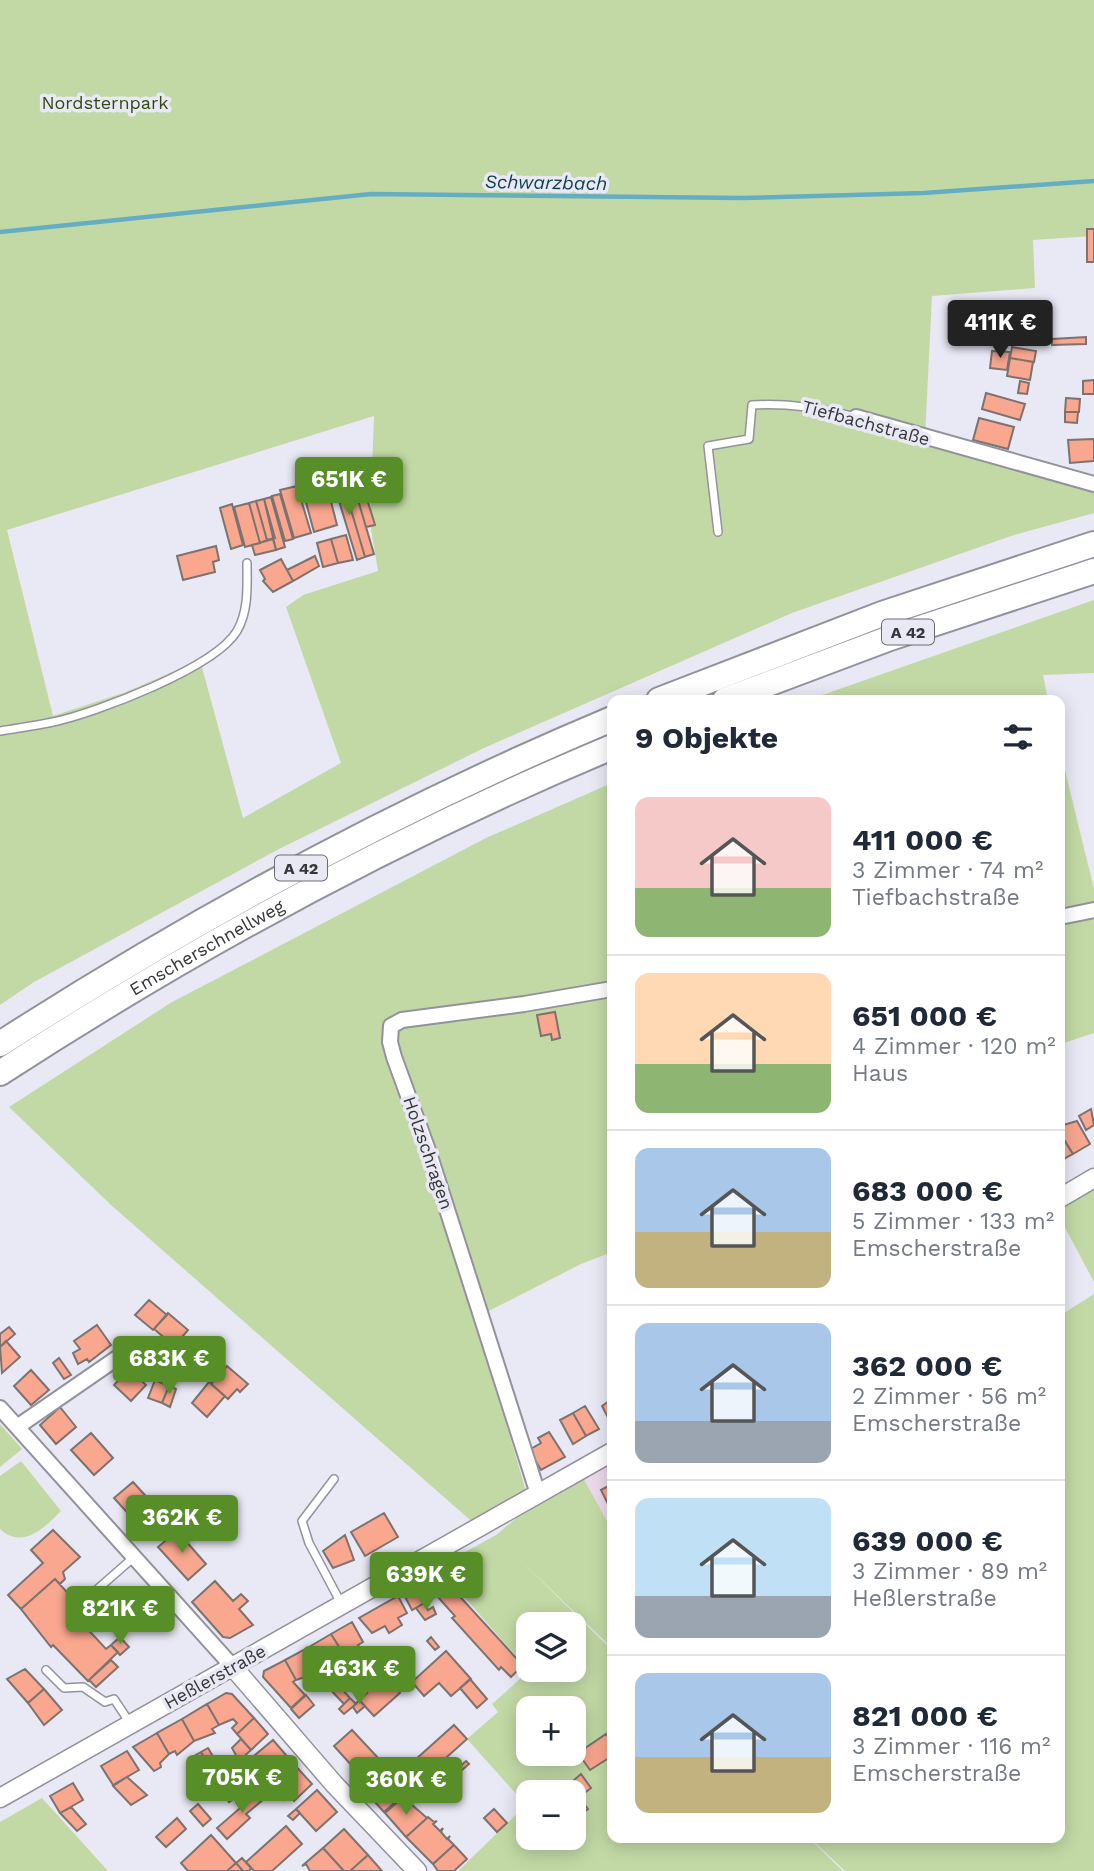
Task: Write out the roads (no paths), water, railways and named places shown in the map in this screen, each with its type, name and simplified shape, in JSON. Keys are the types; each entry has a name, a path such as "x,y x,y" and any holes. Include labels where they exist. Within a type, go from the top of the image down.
{"highway":[{"name":"A 42","path":"672,695 882,614 1094,544"},
{"name":"A 42","path":"738,695 890,638 1094,571"},
{"name":"Emscherschnellweg","path":"2,1042 150,951 395,818 523,757 607,721"},
{"name":"Emscherschnellweg","path":"0,1073 163,972 384,852 533,780 607,749"}],"street":[{"name":"Tiefbachstraße","path":"856,417 1094,484"},
{"path":"1065,916 1094,909"},
{"name":"Holzschragen","path":"536,1495 437,1178 394,1057 390,1033 391,1026 402,1020 607,990"},
{"path":"1065,1195 1094,1178"},
{"path":"17,1427 120,1356 146,1354 172,1367"},
{"path":"0,1408 233,1667 334,1784 417,1871"},
{"name":"Heßlerstraße","path":"0,1798 607,1455"}],"lane":[{"name":"Tiefbachstraße","path":"718,532 708,446 749,439 752,405 783,403 856,417"},
{"path":"0,731 72,717 180,675 204,661 236,632 247,600 247,564"},
{"path":"334,1479 302,1521 309,1543 342,1605"},
{"path":"105,1622 85,1600 133,1558"},
{"path":"46,1670 64,1688 83,1687 105,1702 114,1699 131,1724"}],"waterway":[{"name":"Schwarzbach","path":"0,232 371,194 742,198 924,193 1094,181"}],"park label":[{"name":"Nordsternpark","path":"105,103"}]}
